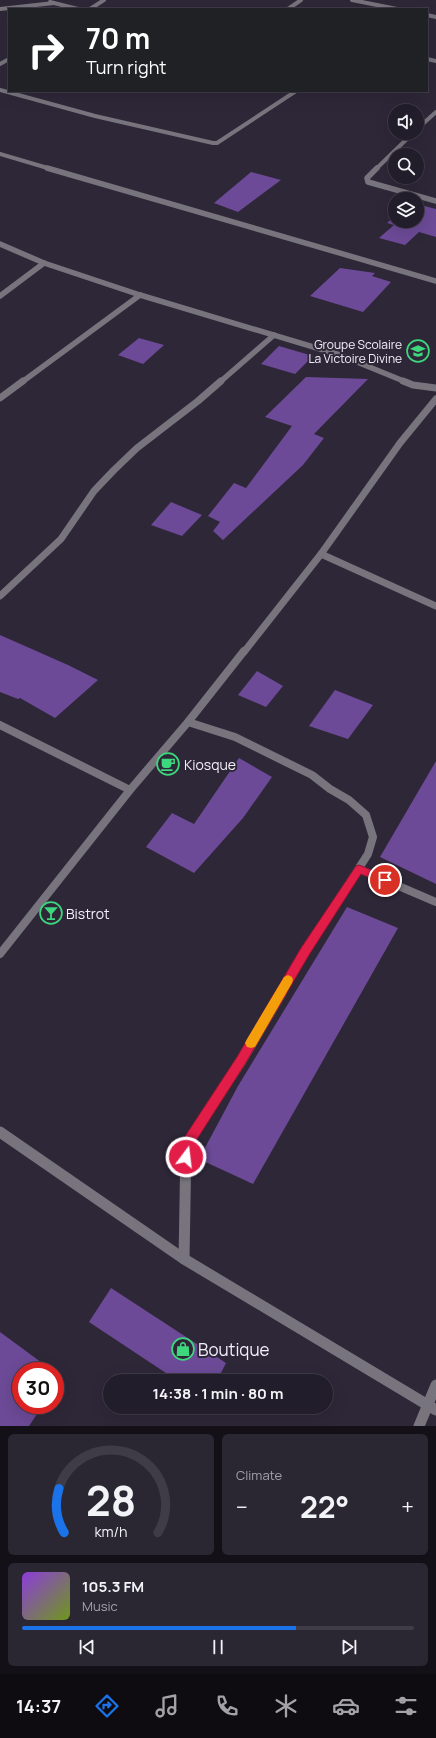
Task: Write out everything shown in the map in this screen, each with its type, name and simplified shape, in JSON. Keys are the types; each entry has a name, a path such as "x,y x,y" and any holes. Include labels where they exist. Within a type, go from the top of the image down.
{"street":[{"path":"46,0 74,8"},
{"path":"92,8 104,0"},
{"path":"289,8 301,0"},
{"path":"352,0 392,8"},
{"path":"9,8 54,3"},
{"path":"0,90 95,116 213,144 217,143 294,92"},
{"path":"424,123 436,112"},
{"path":"406,140 367,178 368,182 436,201"},
{"path":"0,154 436,281"},
{"path":"0,244 44,263 140,295 340,355 413,385 436,388"},
{"path":"0,296 44,263"},
{"path":"0,398 140,295"},
{"path":"0,596 61,539 94,491 137,448 210,391 274,334"},
{"path":"0,954 130,790 188,722 321,554 400,444 436,399"},
{"path":"321,554 436,606"},
{"path":"184,1258 186,1145 241,1061 305,952 359,869 368,854 373,837 366,815 349,800 330,789 312,775 235,737 188,722"},
{"path":"0,726 130,790"},
{"path":"359,869 436,902"},
{"path":"0,1132 184,1258 433,1407"},
{"path":"419,1426 433,1407 436,1385"}],"building":[{"path":"251,172 281,180 238,212 214,203"},
{"path":"424,206 436,209 436,237 419,232 405,245 379,238 391,228 424,228"},
{"path":"340,268 375,273 372,276 391,282 363,312 310,296"},
{"path":"139,338 164,345 143,364 118,355"},
{"path":"279,346 313,356 295,374 261,364"},
{"path":"306,377 368,379 314,434 324,438 303,465 223,540 213,531 220,522 208,516 234,483 246,488 292,426 265,417"},
{"path":"171,502 202,515 182,536 151,525"},
{"path":"0,635 98,680 55,718 20,698 18,699 0,692"},
{"path":"257,671 283,686 266,707 238,695"},
{"path":"335,690 373,705 348,739 309,726"},
{"path":"239,758 272,777 243,818 194,873 146,847 172,813 194,824"},
{"path":"436,761 436,884 380,857"},
{"path":"347,907 398,928 253,1184 199,1159 238,1086"},
{"path":"111,1288 226,1363 220,1374 167,1374 89,1322"},
{"path":"0,1332 41,1362 12,1362 12,1414 37,1414 29,1426 0,1426"}],"slow traffic":[{"path":"251,1043 288,980"}],"place":[{"name":"Groupe Scolaire La Victoire Divine","path":"418,351"},
{"name":"Kiosque","path":"168,764"},
{"name":"Bistrot","path":"51,913"},
{"name":"Boutique","path":"183,1349"}],"route":[{"path":"186,1157 186,1145 241,1061 305,952 359,869 385,880"}]}
